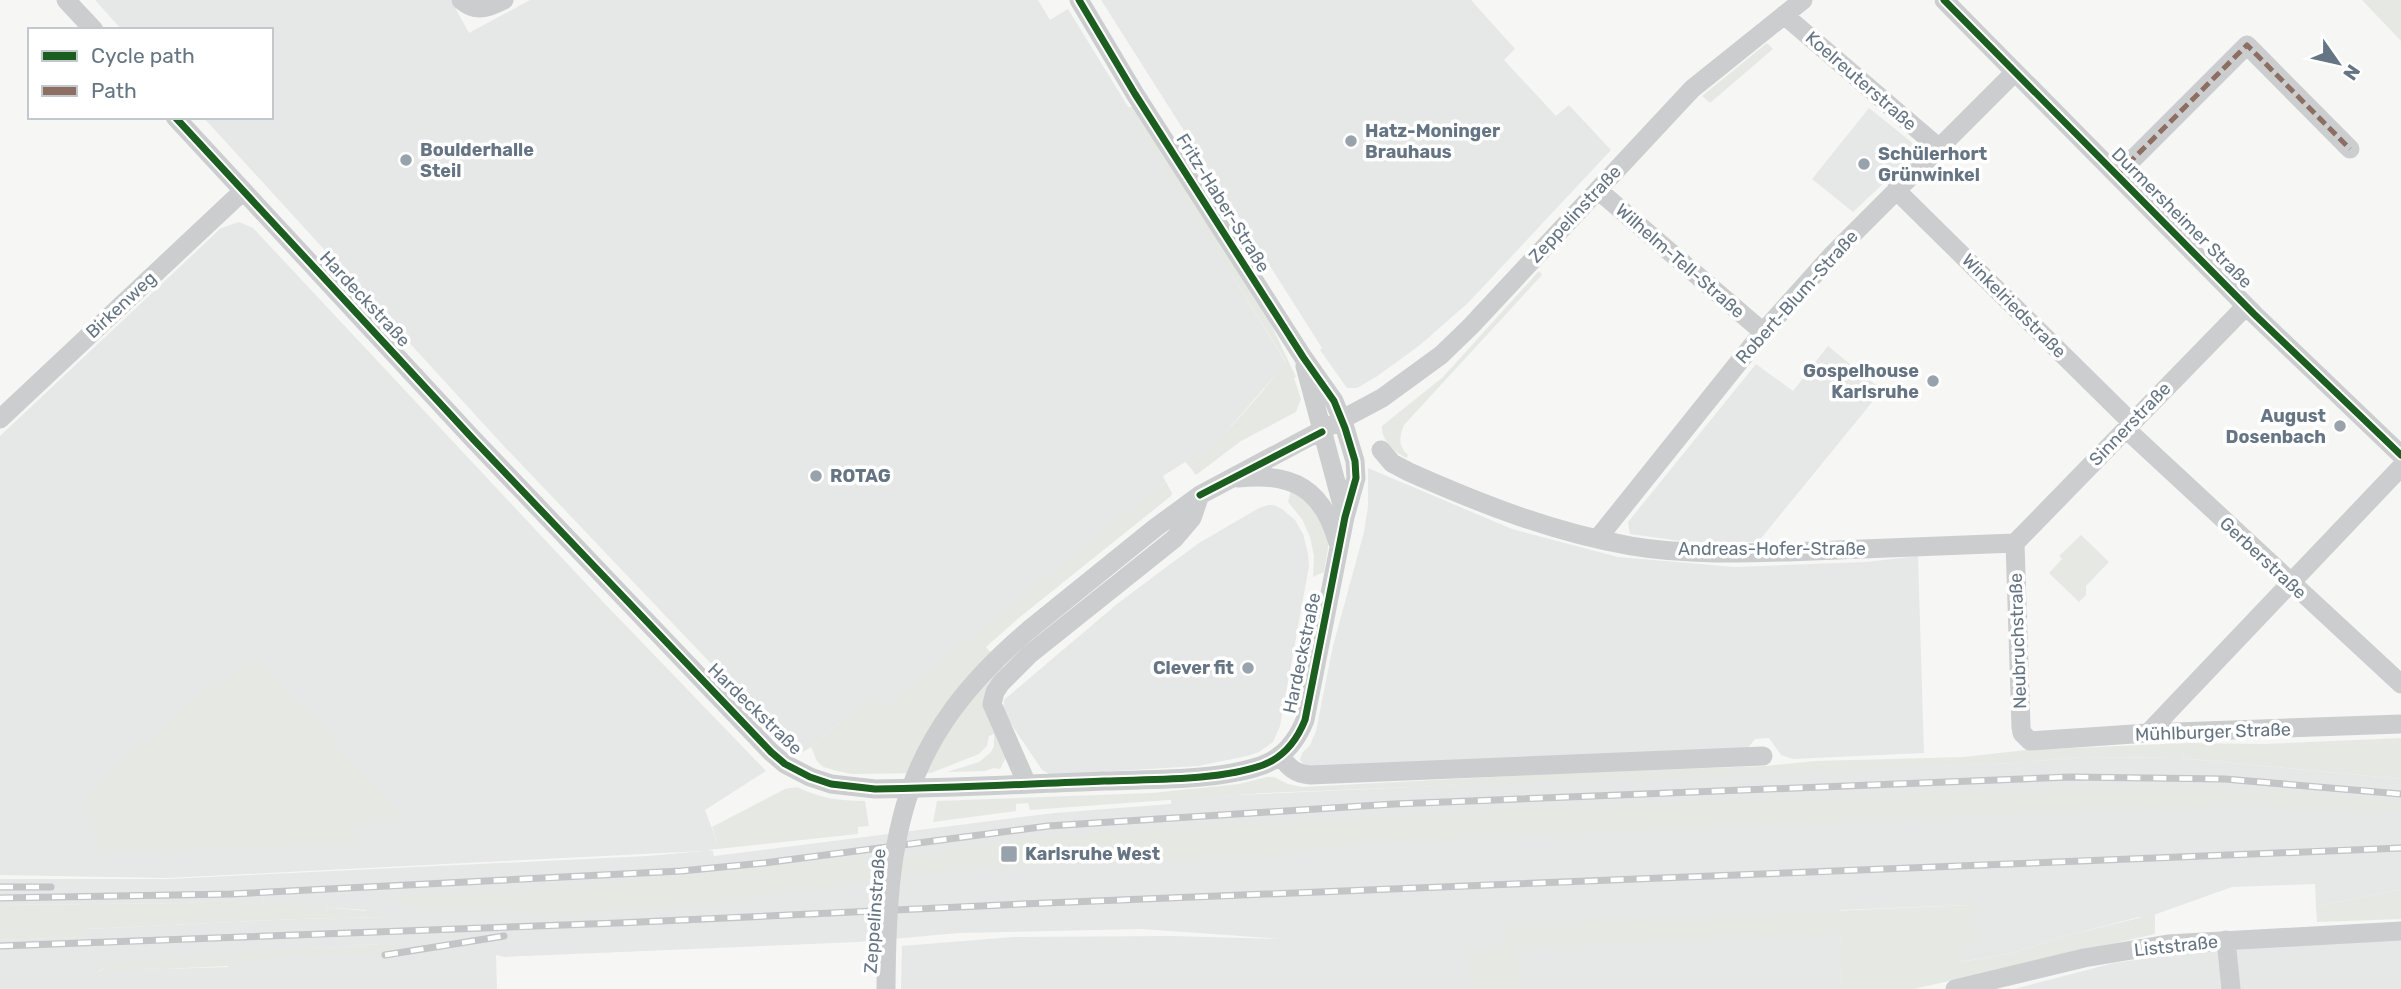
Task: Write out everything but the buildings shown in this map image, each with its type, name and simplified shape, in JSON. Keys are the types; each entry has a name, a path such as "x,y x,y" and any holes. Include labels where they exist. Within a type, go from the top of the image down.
{"street":[{"path":"66,0 91,28"},
{"path":"461,0 478,9 488,8 504,0"},
{"name":"Fritz-Haber-Straße","path":"1079,0 1135,94 1334,401 1343,421"},
{"name":"Zeppelinstraße","path":"886,989 888,906 893,854 908,793 928,748 953,707 985,668 1091,580 1200,495 1343,421 1382,398 1441,355 1692,89 1803,0"},
{"name":"Durmersheimer Straße","path":"1944,0 2246,306 2401,455"},
{"name":"Koelreuterstraße","path":"1784,15 1938,148"},
{"path":"2117,175 2247,45 2350,149"},
{"name":"Robert-Blum-Straße","path":"1598,538 1763,332 1832,255 2015,72"},
{"name":"Hardeckstraße","path":"178,119 599,573 750,731 785,764 831,784 896,789 1206,775 1248,769 1265,764 1280,755 1292,744 1306,720 1345,517 1356,478 1343,421"},
{"name":"Wilhelm-Tell-Straße","path":"1598,190 1763,332"},
{"name":"Winkelriedstraße","path":"1896,190 2129,426"},
{"name":"Birkenweg","path":"0,419 243,191"},
{"name":"Sinnerstraße","path":"2015,543 2246,306"},
{"name":"Fritz-Haber-Straße","path":"1303,357 1322,432"},
{"name":"Gerberstraße","path":"2129,426 2290,584 2401,684"},
{"name":"Hardeckstraße","path":"1322,432 1345,517"},
{"name":"Andreas-Hofer-Straße","path":"1381,450 1392,463 1409,472 1524,519 1631,546 1751,553 2015,543"},
{"path":"2148,733 2401,467"},
{"path":"1226,480 1261,477 1283,480 1304,489 1322,504 1330,517 1340,548"},
{"path":"1027,784 992,704 995,692 1030,654 1174,539 1188,524 1200,495"},
{"name":"Neubruchstraße","path":"2015,543 2021,727 2026,738"},
{"name":"Mühlburger Straße","path":"2026,738 2036,742 2148,733 2401,724"},
{"path":"1280,755 1293,771 1310,775 1763,756"},
{"name":"Liststraße","path":"1958,989 2084,958 2168,944 2401,931"},
{"path":"2226,940 2231,989"}],"shaded area":[{"path":"95,0 451,0 469,33 530,0 1038,0 1050,20 1068,9 1286,363 1219,440 1189,466 1185,462 1163,476 1166,482 934,671 884,708 869,699 798,755 501,443 205,119 273,119 273,28 120,28"},
{"name":"Hatz-Moninger Brauhaus","path":"1101,0 1471,0 1515,49 1504,60 1556,116 1569,105 1611,150 1468,303 1420,345 1376,377 1357,388 1347,388 1320,350 1322,348"},
{"path":"2362,0 2401,0 2401,41"},
{"path":"1767,43 1773,49 1710,103 1702,96"},
{"path":"1127,107 1134,107 1264,310 1296,377 1294,378 1301,399 1296,412 1241,441 1196,475 1189,466 1240,417 1286,362"},
{"name":"Schülerhort Grünwinkel","path":"1869,108 1920,149 1853,212 1812,179"},
{"path":"239,222 253,228 606,605 766,771 705,810 717,842 708,850 713,851 714,856 1054,813 1171,804 1171,798 1723,773 2018,763 2080,757 2179,758 2401,779 2401,889 2316,907 2315,884 2232,887 2145,918 2139,917 2073,934 2011,953 1960,962 1958,949 1970,905 1840,910 1842,989 901,989 902,946 1013,937 1170,936 1281,939 1142,929 959,933 858,942 505,957 496,955 497,989 0,989 0,940 84,937 85,929 389,917 364,910 220,900 183,903 0,905 0,879 167,879 704,851 167,878 0,875 0,436 221,228","holes":["381,944 229,962 228,967 99,971 111,963"]},
{"path":"1539,271 1542,275 1404,425 1400,441 1407,458 1398,453 1386,441 1382,426 1443,377"},
{"path":"1828,346 1882,390 1758,542 1688,542 1630,534 1628,522 1756,364 1793,391"},
{"path":"1368,468 1512,529 1618,557 1735,567 1866,562 1918,556 1924,753 1793,759 1781,755 1769,738 1755,739 1747,749 1305,767 1300,760 1316,731 1333,646 1364,532 1368,507"},
{"path":"1166,482 1171,496 986,647 1005,669 997,676 1007,755 1000,769 947,772 979,762 991,752 994,734 989,736 987,746 979,754 931,773 852,774 823,767 817,761 811,747 870,698 884,708"},
{"path":"1291,490 1307,498 1328,536 1324,572 1313,577 1314,556 1310,537 1302,519 1288,502"},
{"path":"1268,505 1282,509 1295,520 1303,534 1309,566 1280,726 1273,742 1259,752 1247,756 1198,766 1051,775 1042,770 1003,712 1004,700 1117,604 1169,565 1199,543"},
{"path":"2081,535 2109,562 2086,586 2086,595 2079,602 2049,573 2062,559 2059,556"},
{"path":"253,656 404,817 356,826 358,844 100,852 81,803 210,683 217,689"},
{"path":"2401,738 2401,779 2179,758 2080,757 2018,763 1266,793 1030,810 1028,803 1016,804 1016,811 933,822 937,801 1152,793 1239,784 1267,777 1302,787 1765,766 1816,761 1964,757 2026,750"},
{"path":"2113,786 2257,790 2365,797 2401,802 2401,814 2350,812 2340,808 2324,812 2270,806 2221,806 1375,842 1250,858 1018,865 1013,869 948,869 692,907 561,915 417,908 391,899 392,895 547,889 863,857 865,868 877,866 878,861 985,844 996,845 997,842 1115,831 1115,834 1123,833 1124,830 1567,806"},
{"path":"797,787 830,798 865,801 869,826 858,827 858,834 708,850 717,842 712,827 785,789"},
{"path":"2401,889 2401,919 2317,922 2316,907"},
{"path":"220,900 389,913 389,917 86,929 84,937 0,940 0,905 183,903"},
{"path":"1970,905 1973,907 1977,942 1958,949 1961,962 2011,953 2073,934 2155,914 2155,934 1914,989 1842,989 1840,934 1518,948 1519,989 1448,989 1470,988 1468,949 1503,948 1503,925"},
{"path":"2401,939 2401,989 2014,989 2114,963 2217,948"},
{"path":"390,944 389,951 229,962 229,966 99,972 111,962"}],"railway":[{"path":"0,898 231,894 681,871 764,863 1048,826 1394,804 2070,777 2225,779 2401,794"},
{"path":"0,946 618,923 2401,848"},
{"path":"0,887 51,887"},
{"path":"385,955 504,936"}],"marked path":[{"path":"2117,175 2247,45 2350,149"}],"cycle path":[{"path":"177,119 473,439 785,764 831,784 875,789 1185,778 1226,774 1271,762 1294,741 1305,720 1345,517 1356,478 1355,461 1334,401 1135,94 1079,0"},
{"path":"1944,0 2254,314 2401,455"},
{"path":"1200,495 1322,432"}],"place":[{"name":"Hatz-Moninger Brauhaus","path":"1351,141"},
{"name":"Boulderhalle Steil","path":"406,160"},
{"name":"Schülerhort Grünwinkel","path":"1864,164"},
{"name":"Gospelhouse Karlsruhe","path":"1933,381"},
{"name":"August Dosenbach","path":"2340,426"},
{"name":"ROTAG","path":"816,476"},
{"name":"Clever fit","path":"1248,668"},
{"name":"Karlsruhe West","path":"1009,854"}]}
